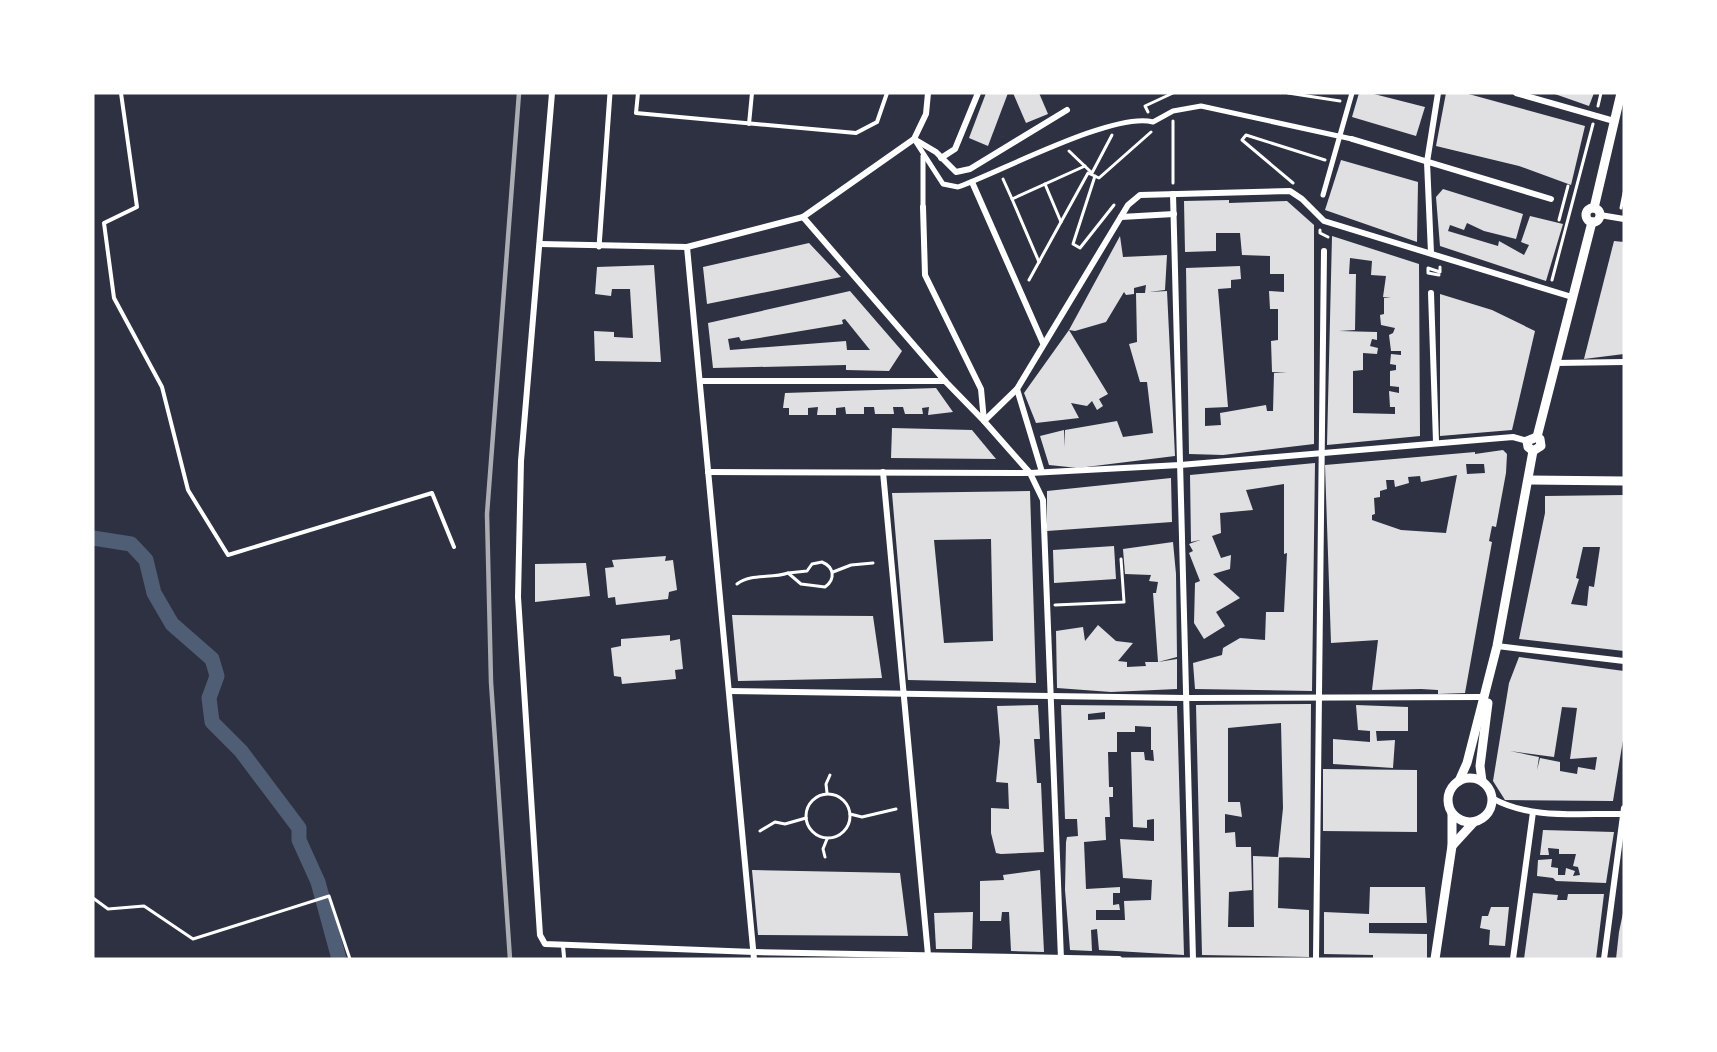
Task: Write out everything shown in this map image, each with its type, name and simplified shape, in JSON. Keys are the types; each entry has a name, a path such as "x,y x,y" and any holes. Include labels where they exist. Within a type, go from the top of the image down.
{"street":[{"path":"552,93 521,461 518,597 540,935 545,944 754,956 1119,959"},
{"path":"599,247 610,93"},
{"path":"540,244 687,247 803,217 914,139 926,114 928,93"},
{"path":"941,158 955,149 978,93"},
{"path":"1323,195 1352,93"},
{"path":"1431,253 1427,162 1438,93"},
{"path":"1516,93 1614,121"},
{"path":"1597,212 1621,93"},
{"path":"914,139 944,184 958,187 1098,129 1144,119 1153,122 1173,111 1201,106 1352,139 1551,199"},
{"path":"914,139 936,152 956,172 970,169 1067,110"},
{"path":"923,154 925,275 981,389 984,421"},
{"path":"972,182 1043,343"},
{"path":"984,421 1017,389 1128,205 1140,195 1290,191 1302,199 1324,221 1572,297"},
{"path":"1173,194 1193,959"},
{"path":"1532,439 1592,222 1588,220 1586,213 1597,212 1622,219"},
{"path":"1121,217 1174,214"},
{"path":"803,217 945,381 1030,473 1043,500 1061,959"},
{"path":"687,247 754,956"},
{"path":"1316,959 1324,251"},
{"path":"1431,293 1436,442"},
{"path":"1554,363 1624,362"},
{"path":"700,381 945,381"},
{"path":"1017,389 1042,472"},
{"path":"708,472 1030,473 1180,465 1513,437 1541,442 1541,446 1533,451 1493,664 1467,763 1459,781 1450,790 1448,801 1452,813 1452,846 1435,959"},
{"path":"883,472 928,956"},
{"path":"1529,480 1624,481"},
{"path":"1497,646 1624,661"},
{"path":"1482,781 1480,766 1493,664"},
{"path":"729,691 1186,698 1484,697"},
{"path":"1452,846 1474,822 1484,817 1491,808 1492,798 1489,788 1482,781 1470,777 1459,781"},
{"path":"1492,798 1515,809 1533,812 1624,814"},
{"path":"1605,959 1624,808"},
{"path":"1513,959 1533,812"},
{"path":"1452,813 1462,820 1474,822"}],"lane":[{"path":"121,93 137,207 104,223 114,298 162,387 188,490 228,555 432,493 454,548"},
{"path":"638,93 636,113 856,133 877,122 887,93"},
{"path":"749,124 752,93"},
{"path":"563,946 564,957"}],"path":[{"path":"1061,145 1099,178 1152,131 1153,122 1145,106 1173,93"},
{"path":"1288,93 1349,102"},
{"path":"1551,283 1601,93"},
{"path":"1173,124 1173,171"},
{"path":"1029,280 1088,173 1092,173 1117,125"},
{"path":"1293,183 1242,140 1246,135 1332,163"},
{"path":"1012,199 1085,166"},
{"path":"999,171 1039,262"},
{"path":"1095,176 1073,244 1080,248 1118,200"},
{"path":"1045,184 1061,222"},
{"path":"1559,220 1568,186"},
{"path":"1622,219 1624,193"},
{"path":"1564,202 1573,204"},
{"path":"1439,275 1428,273 1428,268 1440,272 1440,267"},
{"path":"1047,605 1124,602 1121,559"},
{"path":"737,584 753,577 767,578 788,573 807,571 812,564 822,561 829,565 833,572 832,581 821,588 801,584 788,573"},
{"path":"833,572 851,565 873,563"},
{"path":"827,794 826,784 830,775"},
{"path":"827,794 840,797 850,814 849,821 841,834 827,838 810,830 806,818 809,804 814,799 827,794"},
{"path":"850,814 862,817 896,809"},
{"path":"760,831 775,822 786,824 806,818"},
{"path":"825,857 824,849 827,838"},
{"path":"93,898 108,909 144,906 193,939 329,896 350,959"}],"building":[{"path":"986,93 1008,93 988,146 969,138"},
{"path":"1013,93 1039,93 1048,114 1026,123"},
{"path":"1359,93 1370,93 1425,107 1416,136 1352,117"},
{"path":"1446,93 1465,93 1585,126 1571,185 1519,166 1436,146"},
{"path":"1552,93 1594,93 1589,106"},
{"path":"1341,160 1418,182 1417,242 1325,210"},
{"path":"1443,189 1523,214 1516,239 1484,231 1467,223 1464,230 1450,225 1448,231 1498,246 1499,241 1524,255 1529,245 1521,242 1530,216 1563,224 1546,281 1440,246 1436,197"},
{"path":"1229,200 1229,203 1287,201 1314,225 1314,444 1223,455 1189,454 1186,268 1240,266 1241,279 1231,280 1231,288 1218,289 1228,407 1205,408 1205,426 1221,425 1220,413 1266,405 1267,411 1273,411 1274,373 1287,373 1272,372 1271,341 1278,340 1278,309 1270,309 1269,291 1284,292 1284,274 1270,274 1270,256 1242,255 1240,233 1216,233 1216,251 1185,252 1184,201"},
{"path":"1120,236 1123,257 1167,255 1165,290 1149,292 1167,291 1175,456 1078,468 1049,465 1040,436 1064,430 1065,447 1065,430 1117,421 1123,437 1153,433 1147,382 1140,382 1129,344 1137,342 1136,293 1145,293 1146,285 1134,288 1134,294 1126,295 1124,292 1106,322 1075,331 1069,330"},
{"path":"1332,236 1419,264 1420,436 1327,445","holes":["1350,258 1372,261 1371,275 1386,276 1383,297 1391,298 1384,298 1384,314 1380,315 1381,325 1395,328 1389,335 1391,351 1401,351 1401,355 1391,354 1390,364 1396,365 1396,370 1390,371 1390,386 1399,387 1399,393 1389,391 1390,407 1395,407 1395,414 1353,413 1353,371 1363,370 1363,353 1377,354 1378,348 1370,346 1372,339 1377,340 1377,332 1339,331 1355,330 1356,274 1349,274"]},
{"path":"1614,241 1624,242 1624,354 1584,359"},
{"path":"809,243 841,277 707,304 703,267"},
{"path":"654,265 661,362 595,361 594,331 614,332 614,337 633,338 630,289 612,289 611,296 595,294 597,267"},
{"path":"850,291 902,351 889,371 846,370 846,365 713,368 708,323","holes":["845,319 870,350 847,350 846,341 730,350 728,339 739,337 741,341 843,324 842,320"]},
{"path":"1440,294 1492,310 1535,331 1512,430 1440,436"},
{"path":"1069,330 1108,394 1099,399 1103,406 1097,410 1092,401 1087,406 1071,403 1079,418 1036,423 1024,393"},
{"path":"936,388 953,412 928,415 929,407 922,408 923,414 905,414 903,407 893,407 894,414 875,414 874,407 864,407 864,414 846,414 845,407 836,408 836,415 817,415 818,407 808,408 808,415 789,415 789,408 783,408 785,393"},
{"path":"892,428 972,430 996,459 891,458"},
{"path":"1503,450 1507,454 1506,473 1496,527 1492,526 1489,541 1492,542 1465,693 1438,694 1438,690 1421,689 1372,690 1378,640 1331,643 1325,465 1475,452 1475,454","holes":["1466,464 1484,464 1485,473 1467,474","1457,475 1446,533 1401,530 1372,520 1372,515 1375,514 1374,498 1380,497 1380,491 1387,489 1386,480 1394,480 1395,487 1409,483 1408,477 1420,476 1421,482"]},
{"path":"1315,463 1312,691 1195,689 1193,663 1222,655 1223,648 1240,638 1265,640 1266,612 1284,612 1287,553 1284,554 1284,484 1246,490 1253,510 1220,513 1221,533 1212,536 1221,558 1231,555 1230,569 1213,574 1240,598 1216,612 1225,626 1204,639 1194,623 1195,583 1200,581 1189,553 1193,551 1189,544 1200,540 1191,542 1190,475"},
{"path":"1171,478 1172,522 1047,531 1047,491"},
{"path":"1030,491 1036,683 908,680 892,493","holes":["991,539 993,641 944,643 934,540"]},
{"path":"1624,495 1624,651 1519,639 1545,513 1545,496","holes":["1583,547 1600,547 1594,587 1589,586 1587,606 1571,604 1579,579 1576,578"]},
{"path":"1173,542 1176,574 1177,657 1158,662 1153,593 1156,593 1158,582 1149,581 1151,575 1125,574 1123,549"},
{"path":"1114,546 1116,579 1054,583 1053,550"},
{"path":"666,556 665,561 673,560 677,590 669,592 668,599 616,605 615,597 608,598 605,568 614,567 612,560"},
{"path":"586,563 590,596 535,602 535,564"},
{"path":"732,615 873,616 882,678 738,681"},
{"path":"1098,625 1116,641 1133,643 1118,661 1127,662 1127,667 1146,666 1145,662 1177,659 1177,689 1111,692 1057,688 1056,631 1083,627 1085,641"},
{"path":"670,635 670,641 680,639 683,669 675,670 676,679 622,684 621,677 614,676 611,648 621,646 621,639"},
{"path":"1519,657 1624,671 1624,734 1613,801 1505,800 1493,781 1509,683","holes":["1562,707 1577,708 1570,759 1597,757 1595,770 1578,767 1577,774 1560,771 1560,762 1540,758 1537,770 1539,757 1510,751 1554,757"]},
{"path":"1311,704 1310,858 1279,857 1278,908 1309,910 1309,957 1202,955 1196,705","holes":["1281,723 1283,808 1278,857 1253,856 1254,927 1228,927 1229,892 1252,890 1251,847 1236,847 1235,832 1225,833 1225,814 1242,817 1240,802 1228,802 1228,728"]},
{"path":"1038,705 1040,739 1034,739 1037,783 1041,783 1044,852 996,853 991,833 991,808 1009,809 1008,783 996,782 1000,742 997,706"},
{"path":"1061,705 1177,706 1184,955 1099,950 1097,929 1091,930 1092,951 1070,950 1065,890 1066,842 1067,837 1078,836 1077,819 1065,819","holes":["1105,712 1105,719 1088,720 1088,714","1135,726 1151,727 1151,750 1153,750 1154,761 1145,760 1144,752 1131,752 1133,827 1147,828 1147,820 1154,819 1154,841 1120,839 1123,878 1152,880 1151,900 1124,901 1125,920 1096,920 1096,910 1120,910 1119,904 1113,905 1113,893 1120,893 1120,887 1086,889 1084,842 1106,840 1105,817 1110,817 1109,797 1113,797 1113,787 1109,787 1108,752 1117,752 1117,732 1135,732"]},
{"path":"1356,705 1408,707 1408,731 1376,731 1377,741 1395,740 1393,768 1333,764 1333,739 1370,742 1370,731 1358,730"},
{"path":"1323,769 1417,770 1417,832 1323,831"},
{"path":"1543,830 1614,832 1606,883 1556,881 1553,878 1537,876 1538,860 1552,859 1551,867 1558,868 1558,875 1565,875 1566,868 1575,871 1573,876 1580,875 1578,867 1573,866 1576,854 1559,854 1559,849 1548,848 1549,855 1540,855"},
{"path":"752,870 900,873 908,936 758,935"},
{"path":"1040,870 1044,952 1011,951 1009,912 1002,912 1001,921 980,921 980,881 1004,880 1003,875"},
{"path":"1370,887 1425,887 1427,923 1369,923 1369,933 1427,934 1427,959 1324,954 1324,912 1369,914"},
{"path":"1533,893 1558,895 1557,900 1567,900 1568,894 1604,894 1596,959 1524,959"},
{"path":"1491,907 1509,907 1505,946 1489,945 1490,930 1480,928 1482,916 1488,916"},
{"path":"973,912 972,949 936,949 934,913"},
{"path":"1623,913 1624,959 1616,959 1619,932"}],"waterway":[{"path":"93,538 131,544 146,560 154,593 172,624 212,659 217,676 209,698 212,722 241,751 299,828 299,840 318,882 339,959"}],"railway":[{"path":"510,959 491,682 487,514 519,93"}]}
